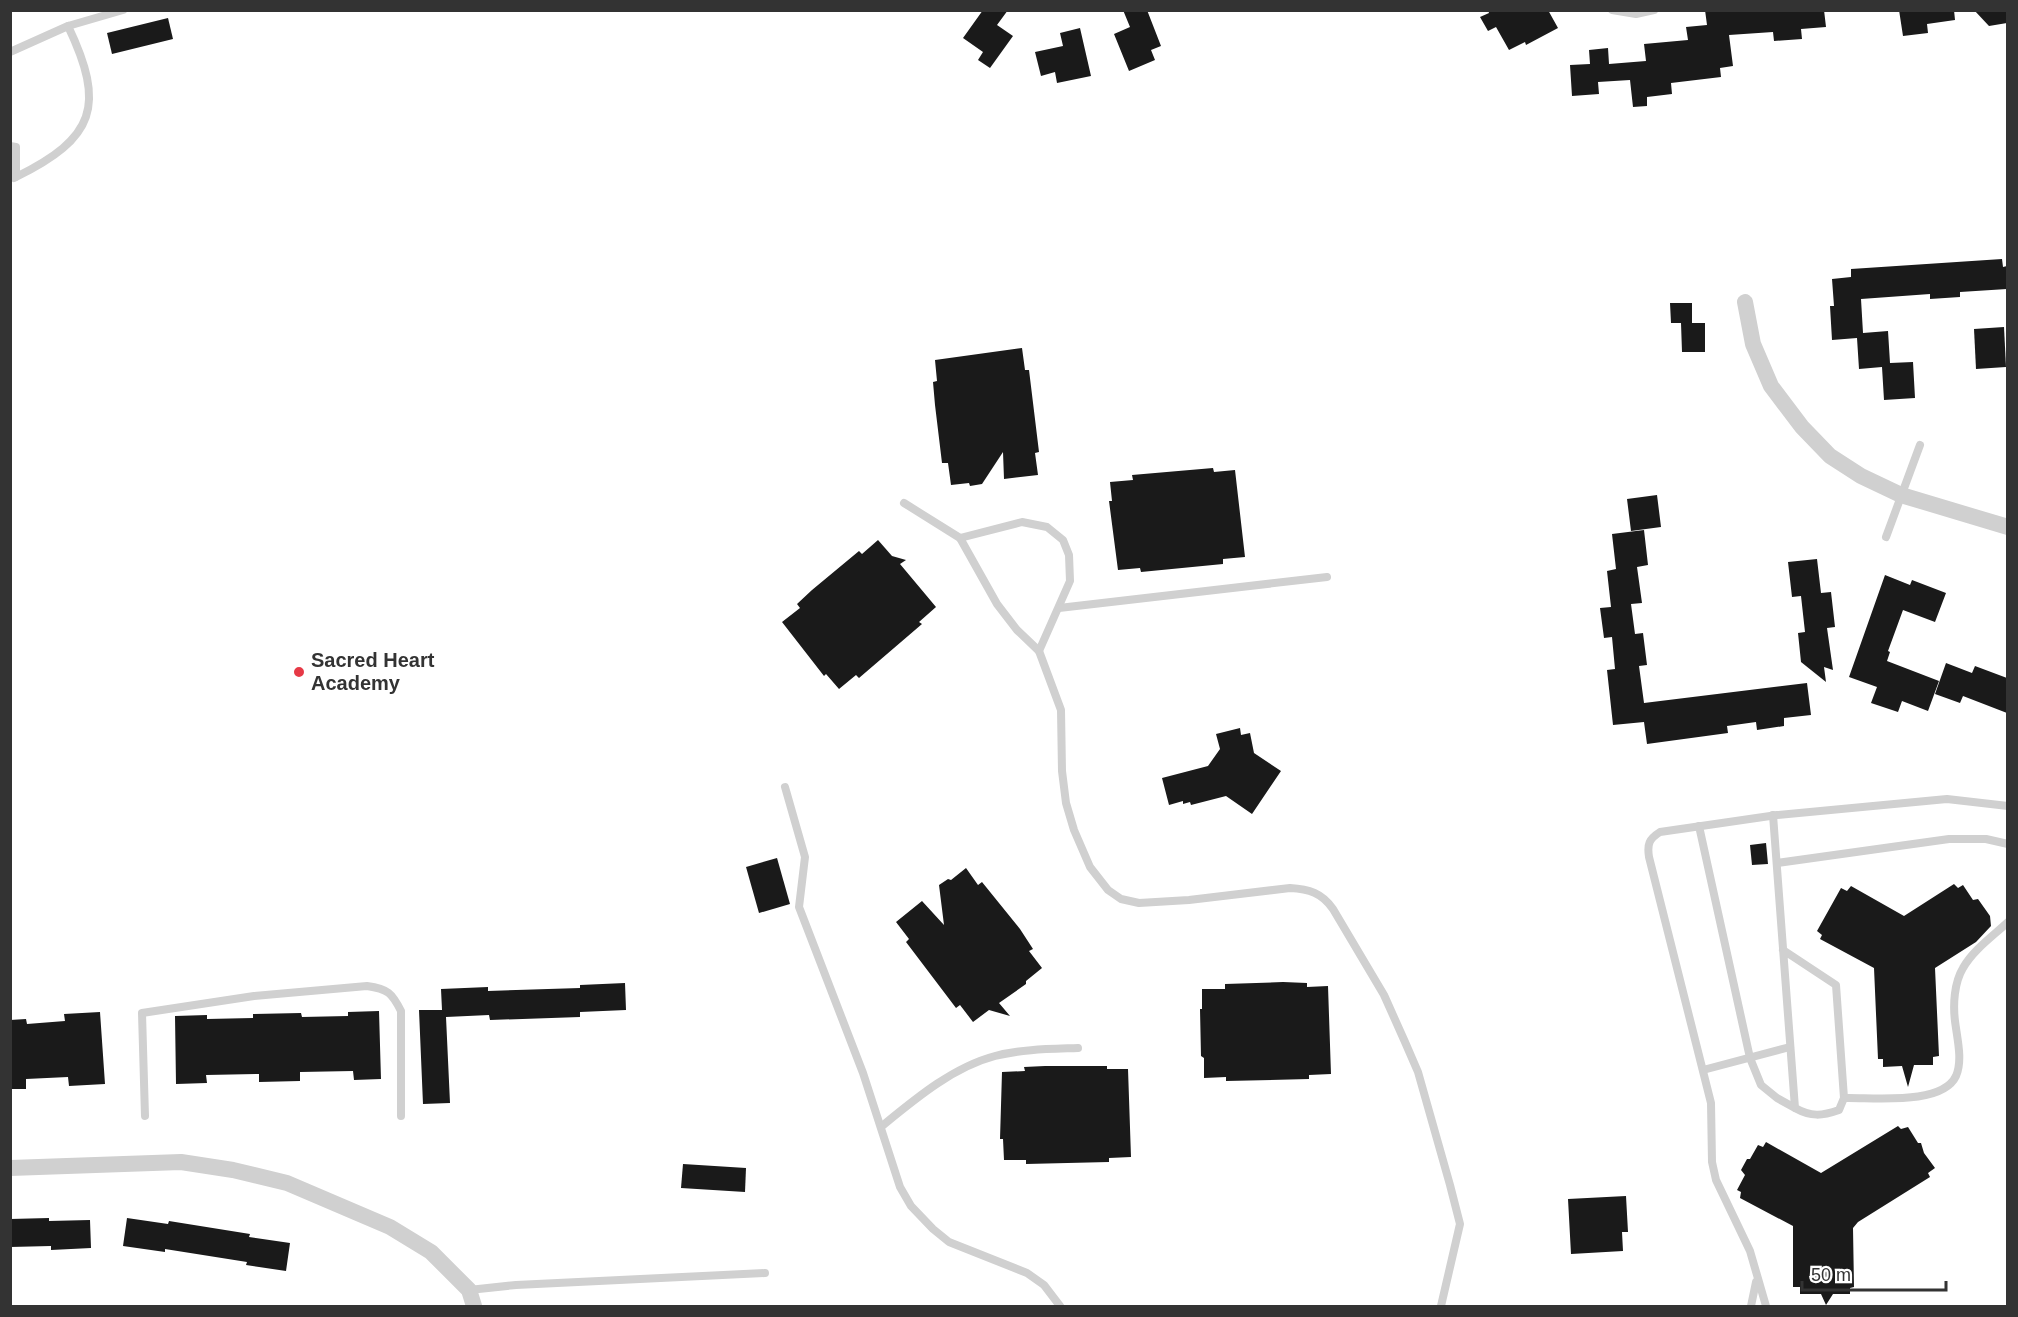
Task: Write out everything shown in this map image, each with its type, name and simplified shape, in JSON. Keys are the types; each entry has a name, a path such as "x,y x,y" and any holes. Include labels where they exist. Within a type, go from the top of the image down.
{"street":[{"path":"1745,302 1753,344 1771,386 1802,427 1830,456 1861,476 1901,495 2007,527"},
{"path":"10,1168 181,1162 233,1170 287,1183 390,1227 431,1252 449,1268 471,1298"}],"lane":[{"path":"10,52 68,26 123,10"},
{"path":"1612,10 1636,14 1654,10"},
{"path":"13,178 43,164 75,138 84,124 89,109 88,81 82,54 68,26"},
{"path":"10,146 16,147 13,178"},
{"path":"1886,537 1920,445"},
{"path":"904,503 960,538 997,604 1017,630 1039,651 1061,710 1062,771 1066,803 1074,830 1090,867 1108,890 1120,899 1139,903 1189,900 1290,888 1303,888 1327,900 1384,995 1418,1072 1460,1224 1441,1306"},
{"path":"960,538 1022,522 1047,526 1063,540 1068,555 1070,581 1039,651"},
{"path":"1059,608 1328,577"},
{"path":"785,787 804,857 799,907 860,1065 882,1126 900,1187 911,1206 949,1242 1026,1273 1044,1285 1060,1306"},
{"path":"1766,1306 1743,1233 1722,1197 1716,1179 1712,1162 1711,1103 1647,845 1651,838 1660,832 1773,815 1947,800 2007,806"},
{"path":"1773,815 1795,1108"},
{"path":"1699,826 1750,1058 1761,1085 1777,1098 1807,1115 1822,1116 1839,1110 1844,1098 1836,985 1783,950"},
{"path":"1777,863 1949,839 1986,839 2007,844"},
{"path":"1844,1098 1918,1097 1940,1091 1951,1084 1957,1074 1959,1053 1953,1007 1962,969 2007,922"},
{"path":"145,1116 142,1013 266,995 367,986 381,988 394,996 401,1011 401,1116"},
{"path":"1703,1070 1790,1047"},
{"path":"882,1126 919,1096 962,1070 995,1056 1031,1050 1078,1048"},
{"path":"471,1298 516,1285 765,1273"},
{"path":"1751,1306 1757,1279"}],"building":[{"path":"983,10 1008,10 997,25 1013,36 990,68 978,60 983,52 963,38"},
{"path":"1123,10 1147,10 1161,46 1151,50 1155,60 1129,71 1114,34 1130,27"},
{"path":"1488,10 1548,10 1558,28 1526,45 1525,42 1509,50 1496,27 1488,31 1480,17 1489,13"},
{"path":"1705,10 1824,10 1826,27 1801,29 1802,39 1774,41 1773,32 1729,35 1733,66 1720,68 1721,77 1671,83 1672,94 1647,97 1647,106 1633,107 1630,80 1598,82 1599,94 1572,96 1570,65 1590,64 1589,50 1608,48 1609,64 1646,61 1644,44 1688,40 1686,27 1707,25"},
{"path":"1899,10 1954,10 1955,20 1927,24 1928,33 1903,36"},
{"path":"1974,10 2007,10 2007,23 1989,26"},
{"path":"168,18 173,39 112,54 107,33"},
{"path":"1080,28 1091,76 1057,83 1055,72 1041,76 1035,52 1063,46 1060,33"},
{"path":"2002,259 2003,267 2007,266 2007,289 1960,292 1960,297 1930,299 1930,294 1861,299 1863,333 1888,331 1890,363 1913,362 1915,398 1884,400 1882,367 1859,369 1857,338 1832,340 1830,306 1834,306 1832,279 1851,277 1851,269"},
{"path":"1670,303 1692,303 1692,323 1705,323 1705,352 1682,352 1681,323 1671,323"},
{"path":"2004,327 2006,367 1976,369 1974,329"},
{"path":"1022,348 1025,370 1029,370 1039,452 1035,453 1038,475 1004,479 1003,452 982,484 951,485 948,463 942,463 933,382 937,381 935,360"},
{"path":"1213,468 1214,472 1235,470 1245,557 1223,559 1223,564 1141,572 1140,568 1118,570 1109,501 1112,501 1110,482 1133,480 1132,475"},
{"path":"1657,495 1661,527 1631,531 1627,499"},
{"path":"1644,530 1648,565 1637,567 1642,603 1631,604 1635,634 1643,633 1647,665 1639,666 1644,703 1807,683 1811,715 1784,718 1784,726 1757,730 1756,722 1727,726 1728,733 1647,744 1644,722 1613,725 1607,670 1615,669 1612,637 1604,638 1600,608 1611,607 1607,571 1616,569 1612,534"},
{"path":"878,540 892,556 906,560 900,564 936,607 919,622 922,624 859,678 856,675 839,689 826,674 824,676 782,622 800,608 797,604 812,590 859,551 862,554"},
{"path":"1817,559 1821,593 1831,592 1835,627 1827,628 1833,670 1824,667 1826,682 1801,662 1798,633 1805,632 1801,596 1792,597 1788,562"},
{"path":"1885,575 1910,585 1912,580 1946,593 1935,622 1903,610 1888,651 1890,652 1887,661 1939,681 1928,711 1902,701 1898,712 1871,703 1877,687 1849,677"},
{"path":"1946,663 1972,673 1975,666 2007,678 2007,713 1963,696 1960,703 1935,694"},
{"path":"1240,728 1241,735 1250,733 1254,753 1281,771 1252,814 1226,796 1191,805 1190,802 1183,804 1183,801 1169,805 1162,778 1208,766 1220,749 1216,734"},
{"path":"1766,843 1768,864 1752,865 1750,845"},
{"path":"777,858 790,904 759,913 746,867"},
{"path":"966,868 978,885 982,882 1020,929 1033,949 1029,951 1042,968 1026,981 1026,984 999,1003 1010,1016 989,1010 973,1022 960,1005 956,1008 906,942 909,939 896,922 922,901 944,925 939,885 948,879 951,880"},
{"path":"1954,884 1958,888 1963,885 1973,900 1978,899 1990,916 1991,926 1976,942 1935,968 1939,1056 1933,1057 1933,1065 1914,1065 1908,1087 1902,1066 1883,1067 1883,1059 1878,1059 1874,968 1820,939 1822,935 1817,931 1841,888 1847,891 1851,886 1904,916"},
{"path":"625,983 626,1010 580,1012 580,1017 490,1020 489,1015 446,1017 450,1103 423,1104 419,1010 442,1010 441,989 488,987 488,991 580,988 580,985"},
{"path":"1307,983 1307,987 1328,986 1331,1074 1309,1075 1309,1079 1226,1081 1226,1077 1204,1078 1204,1058 1201,1056 1202,989 1225,989 1225,984"},
{"path":"379,1011 381,1079 354,1080 353,1071 300,1072 300,1081 259,1082 259,1074 206,1075 207,1083 176,1084 175,1016 207,1015 207,1019 253,1018 253,1014 301,1013 302,1017 348,1016 348,1012"},
{"path":"100,1012 105,1084 69,1086 68,1077 26,1079 26,1089 10,1089 10,1020 26,1019 27,1024 65,1021 64,1014"},
{"path":"1107,1066 1107,1069 1128,1069 1131,1157 1109,1158 1109,1162 1026,1164 1026,1160 1004,1160 1003,1139 1000,1139 1002,1072 1025,1071 1024,1067"},
{"path":"1898,1126 1901,1129 1908,1127 1918,1143 1921,1143 1924,1153 1935,1168 1928,1173 1930,1177 1858,1222 1853,1228 1854,1287 1850,1288 1850,1294 1833,1294 1826,1305 1821,1294 1800,1294 1800,1287 1793,1287 1793,1226 1740,1198 1741,1192 1737,1190 1745,1175 1741,1170 1747,1159 1750,1159 1758,1145 1763,1147 1766,1142 1821,1173"},
{"path":"683,1164 746,1168 745,1192 681,1188"},
{"path":"1626,1196 1628,1232 1622,1232 1623,1251 1571,1254 1568,1199"},
{"path":"49,1218 49,1221 90,1220 91,1248 51,1250 51,1246 10,1247 10,1219"},
{"path":"127,1218 168,1224 169,1221 290,1243 286,1271 246,1265 247,1262 165,1249 165,1252 123,1246"}],"place":[{"name":"Sacred Heart Academy","path":"299,672"}]}
